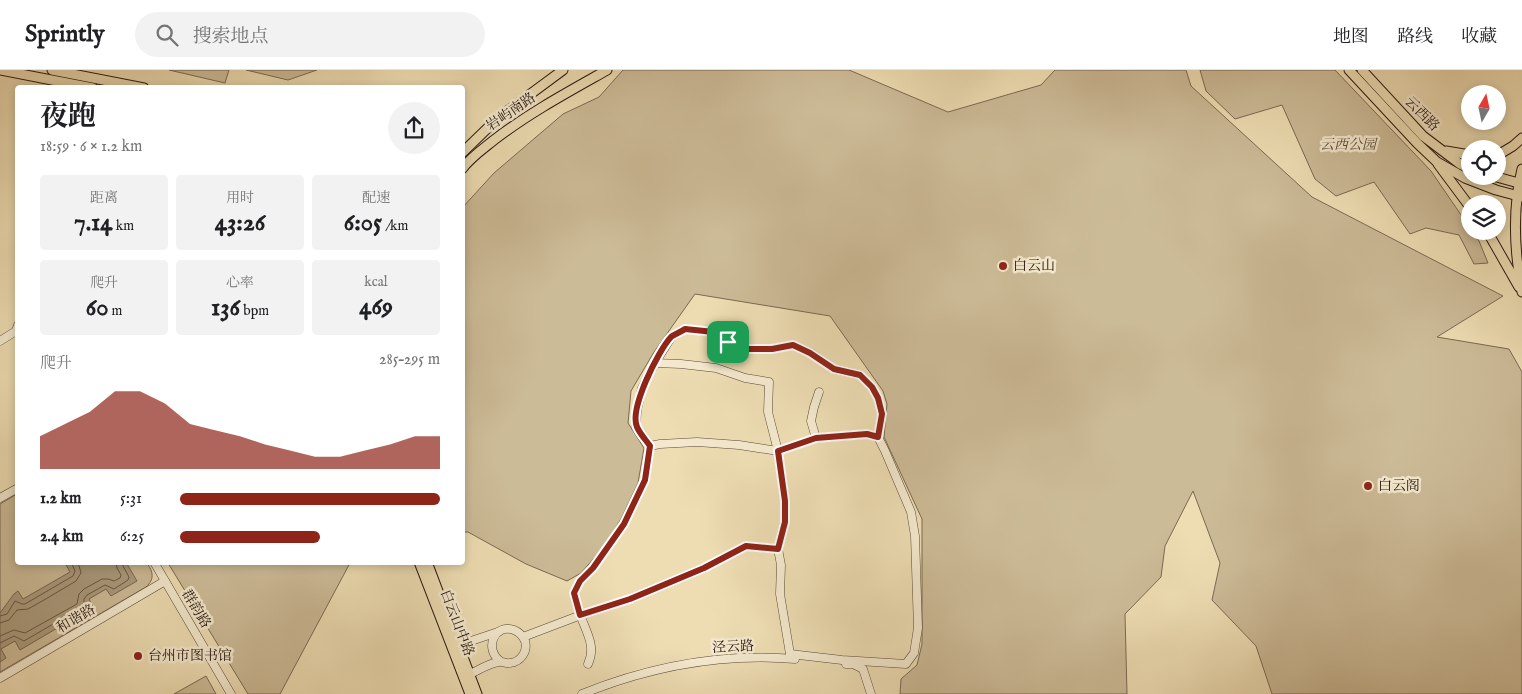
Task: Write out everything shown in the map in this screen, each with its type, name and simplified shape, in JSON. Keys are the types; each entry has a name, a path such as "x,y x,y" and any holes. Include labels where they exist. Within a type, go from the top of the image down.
{"main road":[{"path":"0,70 64,85"},
{"path":"52,70 129,85"},
{"name":"岩屿南路","path":"465,150 498,118 563,70"},
{"name":"岩屿南路","path":"465,166 518,122 606,70"},
{"name":"云西路","path":"1349,70 1437,162 1465,178 1519,197"},
{"name":"云西路","path":"1362,70 1423,136 1461,164"},
{"path":"1506,150 1522,138"},
{"path":"1442,151 1461,154"},
{"name":"云西路","path":"1437,162 1461,195"},
{"path":"1522,169 1519,197 1515,208 1515,238 1522,292"},
{"path":"1506,180 1520,184"},
{"path":"1492,240 1522,292"},
{"name":"白云山中路","path":"420,565 470,694"},
{"name":"白云山中路","path":"428,565 477,694"}],"street":[{"path":"588,664 592,655 590,640 574,593 580,581 593,568 624,524 645,480 650,446 636,426 637,410 642,388 655,363 672,336 685,329 714,332 728,342 747,349 772,349 793,345 810,353 834,369 860,375 872,387 878,398 882,414 878,437 886,451 912,512 918,582 918,628 914,653 906,664 790,656 780,594 781,565 778,549 785,522 785,501 778,451 768,412 770,382 745,378 716,368 655,363"},
{"path":"0,341 15,331"},
{"path":"816,438 811,421 819,392"},
{"path":"650,446 697,442 739,445 778,451 816,438 867,434 878,437"},
{"path":"0,498 15,490"},
{"path":"524,637 580,615 630,599 704,568 746,546 778,549"},
{"name":"群韵路","path":"156,565 232,694"},
{"name":"和谐路","path":"0,678 165,581"},
{"path":"459,645 498,632 509,629 520,633 524,637 526,648 521,658 511,664 496,658 491,647 494,636 498,632"},
{"name":"泾云路","path":"582,694 626,678 678,664 790,656 853,664 863,669 871,694"},
{"path":"470,674 500,661"}],"green space":[{"path":"169,70 229,70 225,83"},
{"path":"246,70 317,70 288,80"},
{"path":"623,70 849,70 948,112 1041,85 1055,70 1186,70 1191,86 1312,197 1503,296 1437,337 1509,349 1522,372 1522,694 1272,694 1256,646 1212,600 1220,563 1193,491 1165,546 1161,577 1125,614 1127,694 900,694 901,679 917,665 922,644 922,519 884,437 887,404 883,391 830,316 695,294 654,352 631,391 628,423 644,448 638,483 621,519 603,548 581,573 567,581 526,564 465,532 465,205 494,173 563,114 599,97"},
{"name":"云西公园","path":"1200,70 1335,70 1431,171 1461,215 1461,239 1459,235 1426,228 1410,234 1374,182 1336,196 1315,179 1282,105 1235,119 1206,91"},
{"name":"云西公园","path":"1462,240 1479,241 1488,263 1474,264"},
{"path":"15,495 15,565 148,565 152,572 151,581 146,587 0,672 0,504"},
{"path":"169,565 349,565 280,694 248,694"},
{"path":"206,676 216,694 174,694"}],"water":[{"path":"66,565 128,565 137,581 111,596 106,589 89,599 93,607 20,650 15,641 1,649 6,658 0,662 0,613 14,594 18,591 23,599 70,572"}],"place":[{"name":"白云山","path":"1003,266"},
{"name":"白云阁","path":"1368,486"},
{"name":"台州市图书馆","path":"138,656"}],"route":[{"path":"685,329 714,332 728,342 747,349 772,349 793,345 810,353 834,369 860,375 872,387 878,398 882,414 878,437 867,434 816,438 778,451 785,501 785,522 778,549 746,546 704,568 630,599 580,615 574,593 580,581 593,568 624,524 645,480 650,446 636,426 637,410 642,388 655,363 672,336 685,329"}]}
